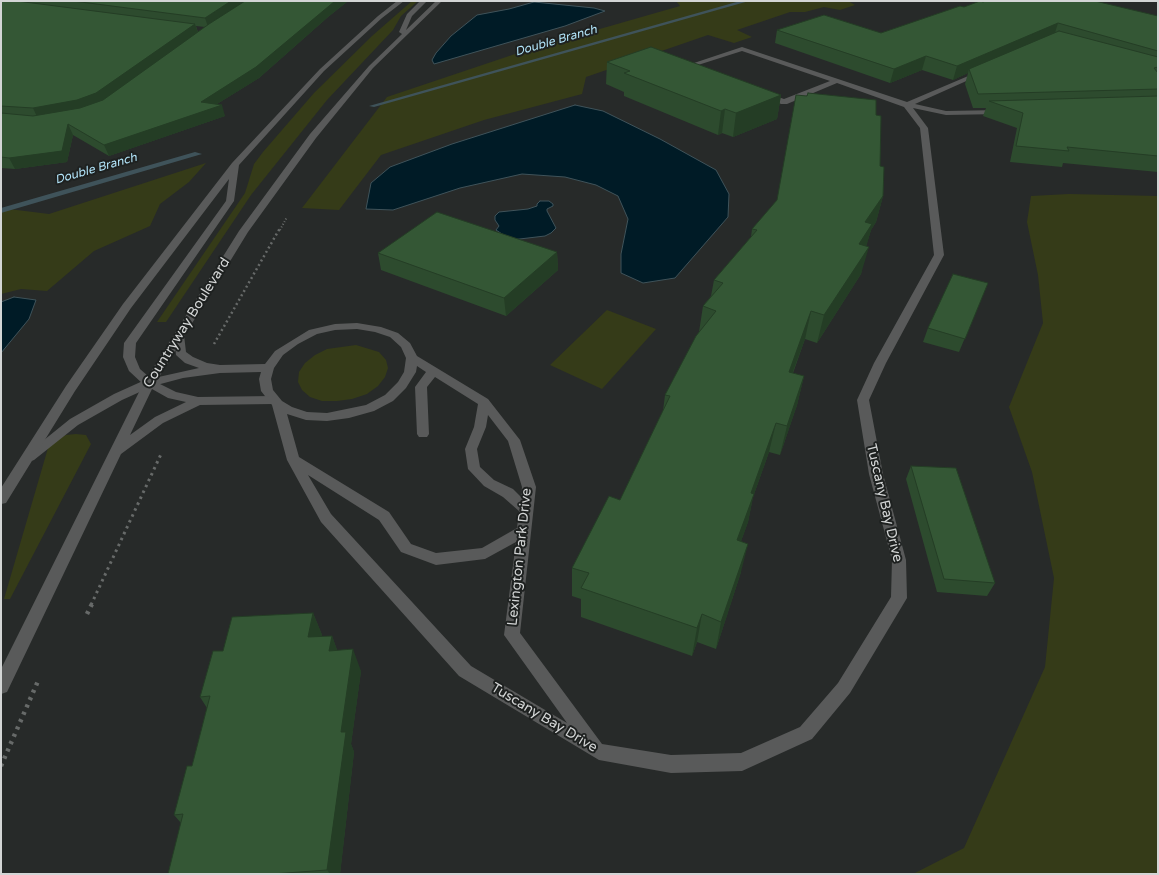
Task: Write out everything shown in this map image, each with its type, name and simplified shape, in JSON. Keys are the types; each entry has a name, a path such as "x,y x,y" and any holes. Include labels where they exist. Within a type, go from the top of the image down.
{"street":[{"path":"1,499 70,389 127,306 235,165 322,70 380,17 401,1"},
{"path":"400,37 409,15 424,1"},
{"name":"Countryway Boulevard","path":"1,687 149,383 244,231 293,163 371,67 439,1"},
{"path":"708,72 691,65 742,49 907,105 946,112 1010,112"},
{"path":"907,105 989,69"},
{"path":"759,92 784,102 837,81"},
{"name":"Tuscany Bay Drive","path":"276,402 293,460 326,518 465,670 598,752 671,764 742,762 806,733 844,688 899,598 899,560 876,474 863,400 880,364 939,254 924,128 907,105"},
{"path":"235,165 230,200 130,343 129,357 135,371 149,383 172,396 198,401 276,402"},
{"name":"Lexington Park Drive","path":"268,368 279,353 313,332 335,327 357,326 377,329 394,335 406,345 412,358 484,402 514,440 529,487 512,635 598,752"},
{"path":"179,335 180,353 189,360 204,366 220,369"},
{"path":"388,398 402,386 410,372 412,358"},
{"path":"27,458 74,422 118,397 149,383 183,374 220,369 268,368 265,379 267,391 276,402 288,410 306,416 327,417 363,410 388,398 421,387 433,371"},
{"path":"421,387 423,434"},
{"path":"116,451 158,420 198,401"},
{"path":"484,402 480,427 472,449 474,469 489,482 508,493 526,509"},
{"path":"293,460 384,516 406,548 436,560 485,553 524,531"}],"path":[{"path":"214,346 291,212"},
{"path":"87,614 164,448"}],"green space":[{"path":"412,1 418,1 401,16 393,30 327,100 251,195 166,322 157,322 245,193 254,164 263,152 314,93 372,36"},
{"path":"676,1 848,1 855,5 840,10 824,7 805,12 790,12 737,30 752,37 734,43 708,35 586,77 582,94 484,120 381,155 339,210 302,208 387,97 530,49 680,6"},
{"path":"206,163 189,182 160,204 150,226 94,251 47,291 21,289 1,294 1,208 49,214"},
{"path":"1069,194 1158,196 1158,874 913,874 964,848 1045,667 1054,578 1032,472 1009,407 1043,323 1038,275 1027,222 1031,196"},
{"path":"607,310 656,329 602,389 550,365"},
{"path":"356,345 379,352 386,360 388,368 385,377 378,386 367,394 337,401 322,401 310,397 302,390 298,382 299,372 305,363 327,349"},
{"path":"66,435 86,435 91,444 10,599 4,599 48,448 55,440"}],"water":[{"path":"534,2 594,8 605,11 565,26 434,64 432,60 436,53 451,36 477,15"},
{"path":"575,105 603,111 660,139 716,170 729,194 728,217 675,278 643,283 621,273 621,254 628,219 618,196 596,185 565,177 522,174 460,188 393,210 366,209 371,183 390,167 452,144"},
{"path":"540,201 549,201 553,204 553,206 547,209 556,228 551,233 545,236 511,240 496,230 499,226 495,216 499,212 528,209 537,206"},
{"path":"14,297 36,300 29,319 1,353 1,302"}],"building":[{"path":"1,1 17,1 195,24 96,93 77,100 33,108 1,106"},
{"path":"73,1 231,1 205,18"},
{"path":"245,1 335,1 256,67 201,102 222,105 104,145 68,124 62,151 9,158 1,157 1,113 33,116 80,108 103,100 209,24"},
{"path":"980,1 1095,1 1158,16 1158,51 1058,23 957,66 926,56 894,69 777,30 824,15 881,33"},
{"path":"1059,31 1158,57 1158,67 1154,68 1158,73 1158,89 978,94 969,69"},
{"path":"651,47 781,95 736,113 725,109 721,111 624,73 630,71 607,62"},
{"path":"808,93 876,100 876,115 881,116 880,166 884,167 883,196 865,222 872,224 859,244 869,247 824,315 811,311 789,372 804,376 787,426 776,423 751,493 754,494 737,540 748,544 721,622 702,614 697,628 581,588 589,573 572,568 609,496 620,500 670,396 665,395 696,336 716,311 703,306 723,283 714,280 757,230 752,229 777,200 796,95 807,96"},
{"path":"1158,96 1158,156 1067,147 1069,151 1016,146 1023,113 989,101"},
{"path":"437,212 557,252 504,298 378,253"},
{"path":"953,274 988,283 965,339 928,328"},
{"path":"911,466 956,468 995,583 944,579"},
{"path":"313,613 308,637 332,636 329,651 353,649 341,732 346,732 327,870 272,874 168,874 183,814 174,815 187,766 192,766 210,696 200,697 213,651 223,651 232,617"}],"waterway":[{"name":"Double Branch","path":"372,106 747,1"},
{"name":"Double Branch","path":"1,211 198,154"}]}
